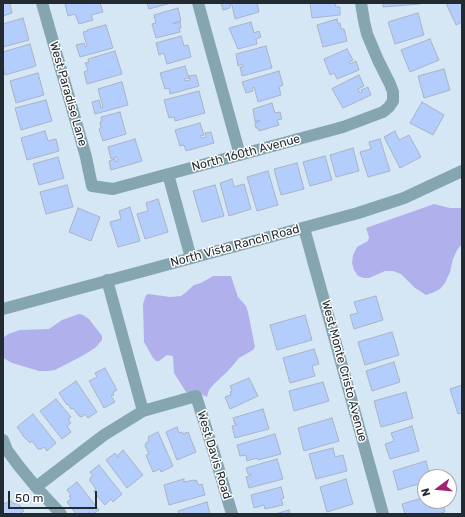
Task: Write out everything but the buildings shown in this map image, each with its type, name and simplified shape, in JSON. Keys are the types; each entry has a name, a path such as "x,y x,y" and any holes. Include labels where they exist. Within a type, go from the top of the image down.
{"street":[{"name":"West Paradise Lane","path":"42,3 84,150 92,186"},
{"path":"198,3 240,155"},
{"name":"North 160th Avenue","path":"92,186 113,189 343,126 383,112 389,107 393,100 390,84 367,34 362,15 361,3"},
{"name":"North Vista Ranch Road","path":"3,309 358,213 404,198 462,170"},
{"path":"168,174 191,258"},
{"name":"West Monte Cristo Avenue","path":"304,228 383,514"},
{"path":"36,488 104,436 143,411 107,280"},
{"name":"West Davis Road","path":"143,411 196,396 232,514"},
{"path":"3,440 7,450 36,488 61,514"}],"shaded area":[{"path":"434,204 450,208 462,208 462,244 457,250 453,259 450,272 445,283 440,289 426,295 415,288 401,274 393,271 385,271 369,278 358,276 352,263 353,255 357,247 368,241 369,237 366,228"},
{"path":"213,276 231,276 238,297 246,306 255,347 253,350 239,358 214,384 209,390 207,397 197,392 186,392 174,373 172,356 167,355 159,361 156,361 153,358 144,342 143,304 146,295 149,294 170,297 181,296 194,285"},
{"path":"79,314 89,319 102,336 102,340 95,348 82,356 55,370 39,371 12,363 3,356 3,338 8,334 20,330 49,329 62,320"}]}
